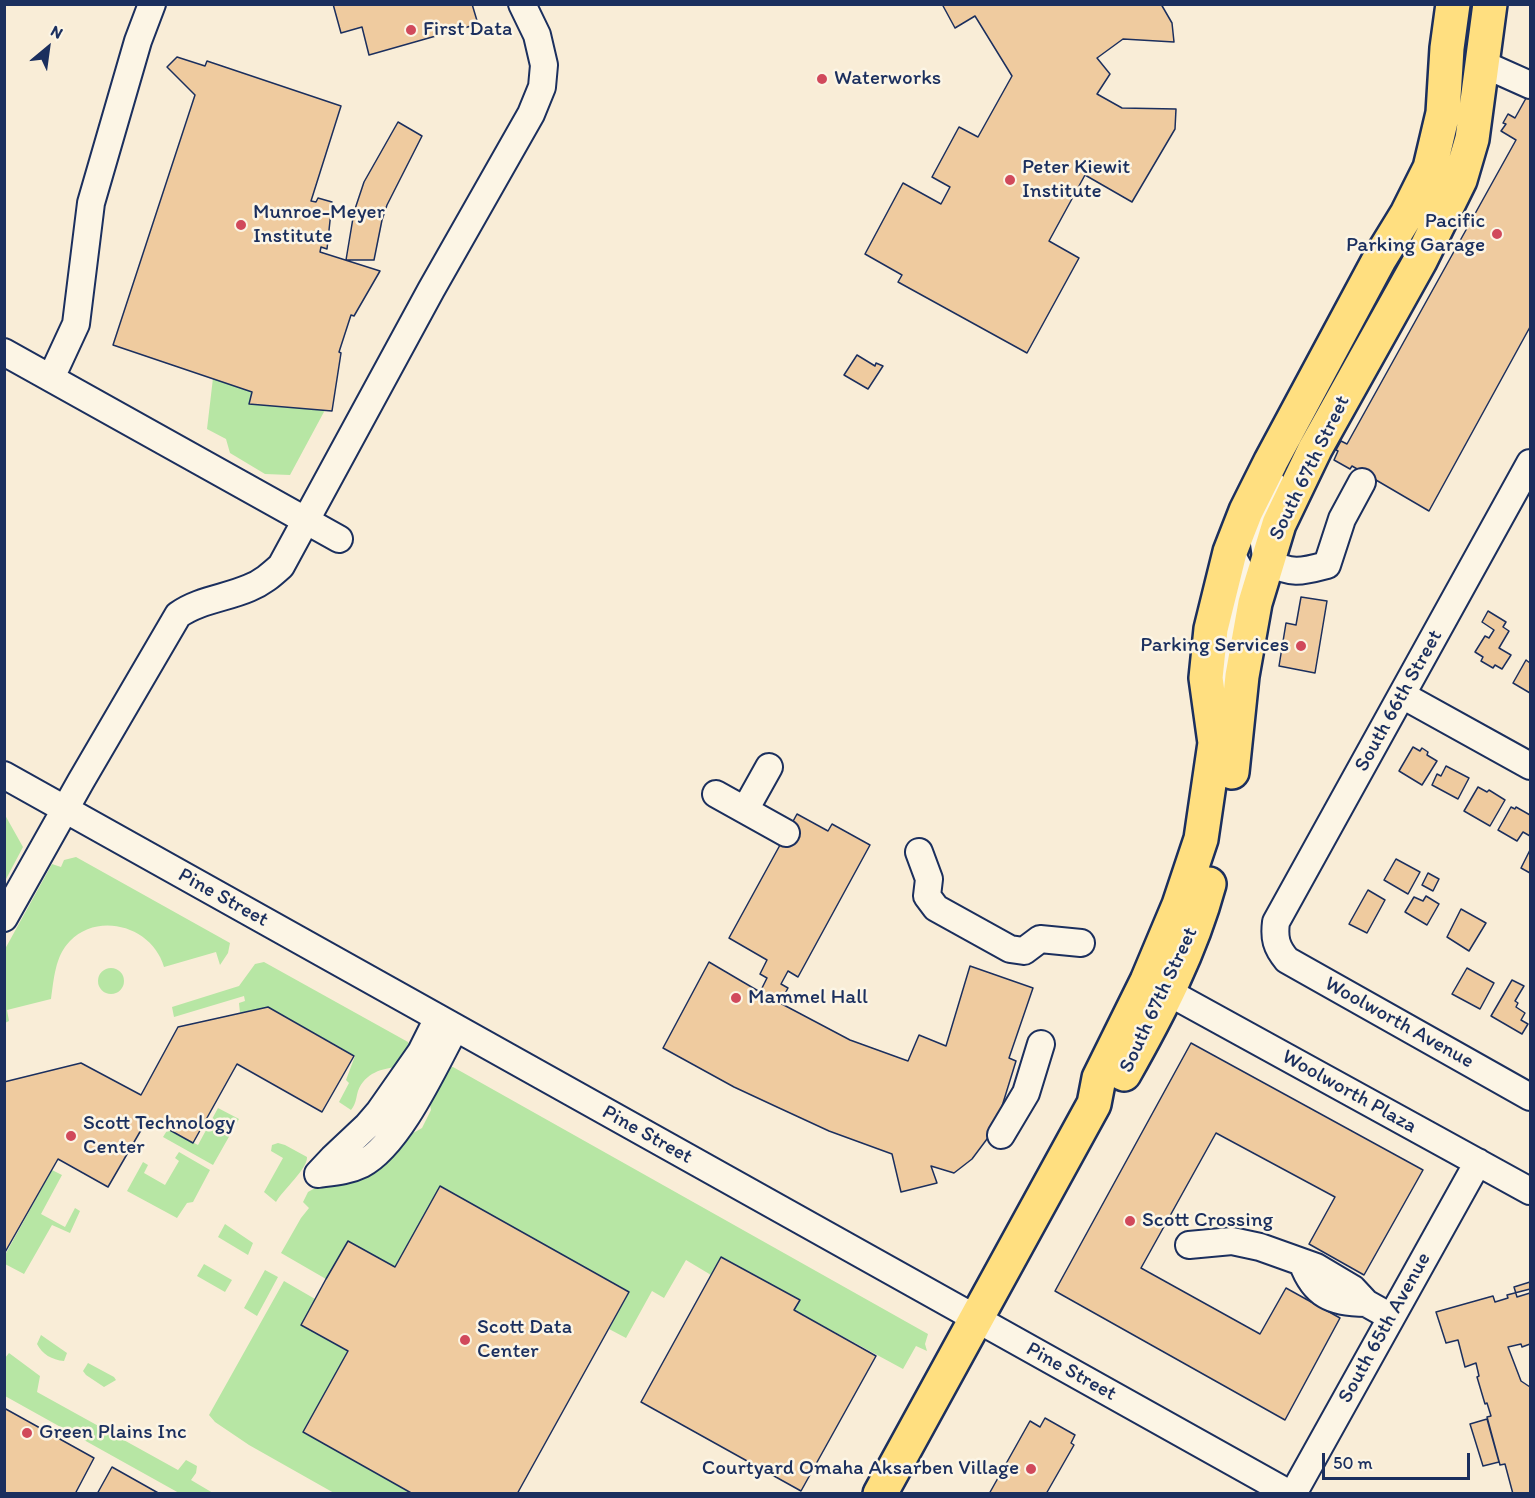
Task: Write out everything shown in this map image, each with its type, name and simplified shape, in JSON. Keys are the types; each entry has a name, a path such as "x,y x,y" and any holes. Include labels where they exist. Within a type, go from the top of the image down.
{"main road":[{"name":"South 67th Street","path":"880,1494 1094,1104 1099,1078 1147,981 1179,905 1201,839 1215,743 1206,678 1211,630 1230,552 1246,511 1271,461 1430,168 1443,113 1448,38 1453,4"},
{"name":"South 67th Street","path":"1094,1104 1118,1086 1168,992 1193,935 1208,887 1231,788 1242,676 1255,603 1267,561 1279,524 1316,450 1420,261 1460,180 1469,152 1490,4"},
{"path":"1440,221 1441,194 1454,129 1457,99 1446,75"}],"street":[{"path":"51,378 76,324 91,203 138,41 152,4"},
{"path":"4,918 178,615 189,606 250,588 266,579 281,566 431,290 531,114 542,87 544,66 537,35 522,4"},
{"path":"1481,78 1501,92 1527,93"},
{"path":"1348,319 1340,351 1270,492 1262,515 1262,535 1267,561 1279,568 1300,573 1327,565 1342,519 1362,482"},
{"path":"4,352 339,538"},
{"name":"South 66th Street","path":"1275,940 1276,922 1530,463"},
{"path":"1230,552 1241,572 1225,663 1223,702 1237,725"},
{"path":"1402,695 1530,766"},
{"path":"745,810 769,767"},
{"name":"Pine Street","path":"4,775 1291,1494"},
{"path":"716,794 786,833"},
{"path":"920,852 929,879 927,896 936,908 1010,950 1024,951 1040,939 1081,943"},
{"name":"Woolworth Avenue","path":"1275,940 1279,951 1287,960 1530,1097"},
{"name":"Woolworth Plaza","path":"1168,992 1530,1191"},
{"path":"447,1023 398,1130 383,1149 364,1163 346,1171 318,1174 379,1112 421,1052 447,1023"},
{"path":"1002,1135 1026,1093 1041,1044"},
{"name":"South 65th Avenue","path":"1291,1494 1478,1162"},
{"path":"1189,1245 1232,1241 1260,1247 1316,1266 1353,1289 1366,1303 1391,1317"}],"green space":[{"path":"213,378 252,392 249,404 325,410 290,475 265,474 230,453 226,439 207,429"},
{"path":"5,815 23,847 4,881"},
{"path":"76,857 230,943 228,953 220,965 216,952 164,967 158,953 137,933 110,925 95,927 82,932 65,947 56,968 51,999 7,1010 9,1021 5,1023 5,949 52,864 61,867 64,860"},
{"path":"264,962 408,1042 410,1048 399,1067 380,1070 365,1080 351,1110 339,1102 349,1083 346,1080 355,1056 268,1007 240,1013 239,1003 245,1001 244,996 174,1017 172,1007 239,986 255,964"},
{"path":"111,968 120,972 124,981 120,990 111,994 102,990 98,981 102,972"},
{"path":"453,1067 928,1334 925,1344 927,1351 916,1346 903,1369 794,1310 799,1300 721,1257 711,1275 686,1260 664,1298 652,1291 626,1338 609,1329 629,1292 440,1186 395,1267 348,1241 326,1279 281,1253 309,1208 303,1202 308,1192 422,1128 431,1110 428,1094 447,1068"},
{"path":"218,1108 239,1119 213,1165 163,1137 168,1129 198,1145"},
{"path":"278,1143 307,1157 304,1167 276,1202 264,1192 283,1158 271,1151 272,1145"},
{"path":"179,1152 210,1170 193,1202 187,1203 177,1218 127,1191 143,1162 148,1165 144,1173 165,1185 179,1161 175,1158"},
{"path":"52,1170 62,1175 41,1214 65,1227 75,1208 80,1211 70,1233 52,1225 24,1274 5,1264 5,1255"},
{"path":"225,1224 253,1243 248,1255 218,1237"},
{"path":"204,1264 232,1280 225,1292 197,1276"},
{"path":"265,1270 278,1277 257,1316 244,1308"},
{"path":"284,1281 315,1299 301,1325 348,1351 303,1432 413,1493 334,1493 249,1445 215,1422 209,1415"},
{"path":"41,1335 67,1353 64,1361 52,1358 42,1351 37,1344"},
{"path":"9,1353 40,1376 37,1392 178,1470 186,1460 197,1466 196,1473 191,1480 213,1493 179,1493 5,1396 5,1358"},
{"path":"88,1363 116,1380 104,1387 83,1371"}],"building":[{"name":"First Data","path":"333,4 472,4 478,24 369,55 362,27 341,33"},
{"name":"Peter Kiewit Institute","path":"942,4 1161,4 1172,23 1174,42 1123,39 1097,58 1110,74 1097,94 1122,108 1176,109 1175,129 1132,202 1085,175 1049,241 1079,258 1027,353 898,282 902,275 865,254 903,183 941,204 950,187 932,177 959,127 978,137 1012,76 975,16 955,28"},
{"name":"Munroe-Meyer Institute","path":"177,57 205,66 207,61 341,106 311,201 316,202 318,198 332,202 327,249 321,247 320,252 380,271 354,316 351,315 339,352 341,353 332,411 249,404 252,392 113,345 195,95 167,67"},
{"name":"Pacific Parking Garage","path":"1530,91 1530,327 1429,511 1352,466 1350,469 1334,460 1338,451 1336,450 1341,441 1347,444 1516,140 1501,131 1506,124 1503,123 1508,114 1515,118"},
{"path":"398,122 422,136 387,205 374,260 346,260 354,212 364,182"},
{"path":"857,355 875,366 876,363 883,366 868,389 844,375"},
{"name":"Parking Services","path":"1301,597 1327,601 1315,673 1279,666 1286,623 1296,625"},
{"path":"1488,611 1506,622 1503,627 1509,631 1499,648 1511,655 1502,669 1495,665 1493,668 1481,661 1483,657 1475,652 1485,636 1489,638 1494,630 1482,622"},
{"path":"1526,660 1530,663 1530,693 1513,683"},
{"path":"1413,747 1420,751 1422,748 1428,752 1427,755 1437,761 1422,785 1399,771"},
{"path":"1446,766 1469,778 1458,799 1432,785 1437,774 1441,776"},
{"path":"1478,787 1487,792 1489,790 1505,800 1490,826 1464,811"},
{"path":"1511,807 1515,809 1516,807 1530,815 1530,836 1523,832 1517,841 1498,830"},
{"name":"Mammel Hall","path":"797,814 828,831 832,824 870,845 798,977 788,971 781,984 788,988 780,1003 850,1040 908,1061 919,1035 946,1046 970,966 1033,988 1009,1058 1016,1061 999,1116 987,1139 972,1159 954,1173 931,1166 937,1183 901,1192 892,1154 829,1131 777,1107 734,1087 663,1048 709,962 760,992 767,978 760,974 767,960 729,938"},
{"path":"1530,850 1530,873 1521,868"},
{"path":"1396,859 1420,872 1408,894 1384,880"},
{"path":"1428,873 1439,879 1433,891 1422,885"},
{"path":"1368,890 1385,900 1367,933 1349,924"},
{"path":"1426,896 1439,904 1427,925 1405,912 1414,897 1423,901"},
{"path":"1461,909 1486,923 1469,951 1447,937"},
{"path":"1467,968 1494,983 1480,1009 1452,994"},
{"path":"1512,980 1524,986 1515,1001 1518,1003 1516,1007 1525,1013 1521,1020 1528,1024 1522,1034 1491,1016"},
{"name":"Scott Technology Center","path":"268,1007 354,1056 322,1112 237,1064 193,1143 148,1118 108,1187 58,1159 4,1254 4,1082 81,1063 141,1095 178,1027"},
{"name":"Scott Crossing","path":"1191,1043 1423,1170 1364,1275 1309,1244 1335,1197 1216,1133 1141,1268 1260,1334 1286,1288 1340,1318 1285,1420 1055,1291"},
{"name":"Scott Data Center","path":"440,1186 629,1292 517,1494 413,1494 303,1432 348,1351 301,1325 326,1279 348,1241 395,1267"},
{"path":"721,1257 800,1300 794,1310 876,1356 801,1491 641,1402"},
{"path":"1530,1282 1530,1293 1517,1297 1514,1287"},
{"path":"1530,1289 1530,1344 1522,1347 1521,1344 1508,1347 1521,1381 1530,1387 1530,1494 1513,1494 1505,1464 1500,1465 1487,1417 1491,1416 1477,1377 1479,1376 1476,1363 1465,1367 1458,1340 1446,1343 1436,1312 1493,1296 1495,1302 1508,1298 1507,1295"},
{"name":"Green Plains Inc","path":"4,1408 94,1458 75,1494 4,1494"},
{"name":"Courtyard Omaha Aksarben Village","path":"1045,1418 1075,1435 1071,1443 1074,1445 1046,1494 989,1494 1030,1421 1040,1427"},
{"path":"1487,1419 1499,1462 1483,1466 1470,1424"},
{"path":"112,1467 160,1494 97,1494"}],"place":[{"name":"First Data","path":"411,30"},
{"name":"Waterworks","path":"822,79"},
{"name":"Peter Kiewit Institute","path":"1010,180"},
{"name":"Munroe-Meyer Institute","path":"241,225"},
{"name":"Pacific Parking Garage","path":"1497,234"},
{"name":"Parking Services","path":"1301,646"},
{"name":"Mammel Hall","path":"736,998"},
{"name":"Scott Technology Center","path":"71,1136"},
{"name":"Scott Crossing","path":"1130,1221"},
{"name":"Scott Data Center","path":"465,1340"},
{"name":"Green Plains Inc","path":"27,1433"},
{"name":"Courtyard Omaha Aksarben Village","path":"1031,1469"}]}
